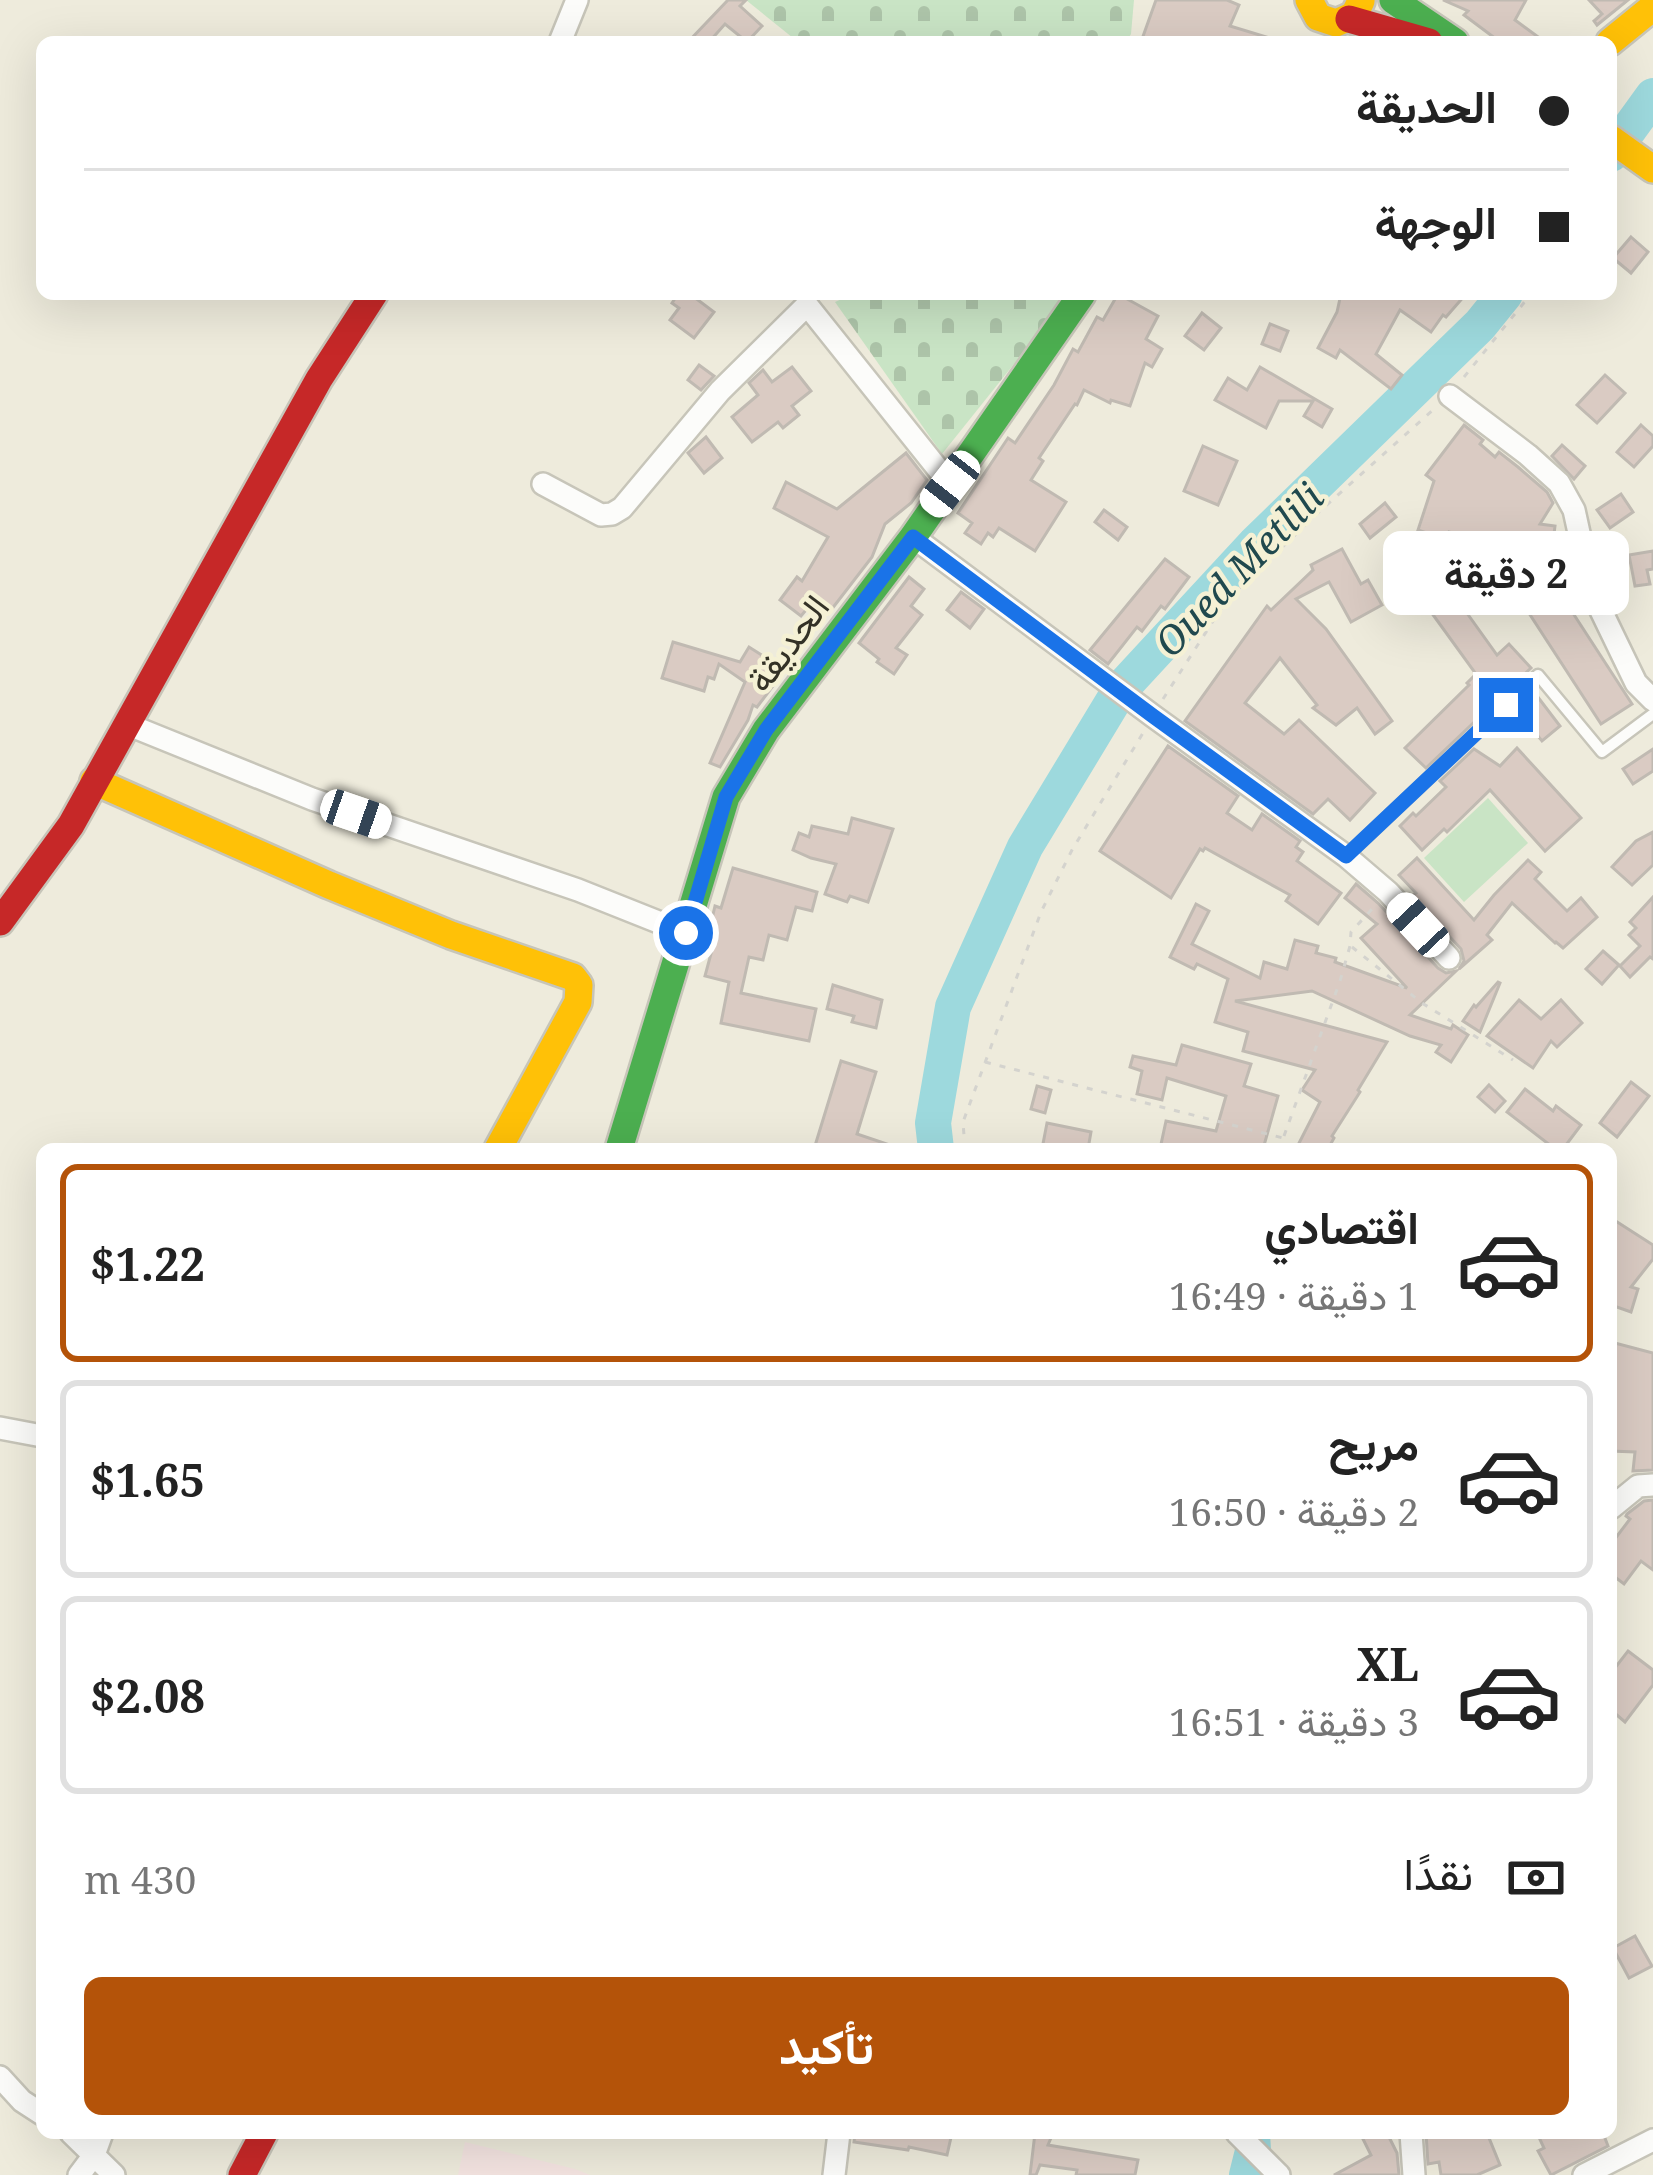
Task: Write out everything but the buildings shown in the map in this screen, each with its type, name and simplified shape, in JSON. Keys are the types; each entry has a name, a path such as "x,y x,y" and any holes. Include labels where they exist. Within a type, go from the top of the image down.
{"street":[{"path":"562,36 577,0"},
{"path":"1393,0 1446,36"},
{"path":"1311,6 1324,20 1405,36"},
{"path":"1311,6 1317,36"},
{"path":"1617,36 1653,7"},
{"path":"1617,143 1653,169"},
{"path":"0,922 71,825 319,379 370,300"},
{"path":"543,484 601,514 622,508 720,392 817,300 950,484"},
{"name":"الحديقة","path":"625,1143 726,797 766,730 913,537 1078,300"},
{"path":"1450,396 1559,483 1574,510 1592,592 1636,683 1653,700"},
{"path":"913,537 1346,856 1388,892 1449,958"},
{"path":"129,725 312,799 578,890 686,933"},
{"path":"94,781 329,885 573,977 579,985 578,1001 501,1143"},
{"path":"0,1428 36,1435"},
{"path":"1617,1503 1638,1486 1653,1485"},
{"path":"0,2077 36,2110"},
{"path":"77,2139 114,2175"},
{"path":"79,2175 100,2139"},
{"path":"242,2175 261,2139"},
{"path":"834,2175 838,2139"},
{"path":"1243,2139 1279,2175"},
{"path":"1411,2139 1414,2175"},
{"path":"1584,2175 1653,2140"}],"lane":[{"path":"1346,856 1538,675 1601,752 1653,714"}],"path":[{"path":"965,1143 963,1121 1041,912 1072,850 1226,601 1450,396 1526,300"},
{"path":"1285,1143 1283,1138 1351,946 1351,932 1388,892"},
{"path":"1351,946 1422,1003 1513,1060"},
{"path":"984,1062 1283,1138"}],"shaded area":[{"path":"465,2142 575,2169 590,2175 458,2175"}],"green space":[{"path":"746,0 1134,0 1130,36 791,36"},
{"path":"840,300 1065,300 942,454 835,302"},
{"path":"1488,798 1528,843 1464,902 1424,858"}],"waterway":[{"name":"Oued Metlili","path":"1617,146 1653,96"},
{"name":"Oued Metlili","path":"935,1143 933,1123 953,1007 1025,847 1120,690 1255,544 1500,300"},
{"name":"Oued Metlili","path":"1247,2175 1252,2139"}],"traffic: fast":[{"path":"1393,0 1446,36"},
{"path":"621,1143 726,797 766,730 913,537 1078,300"}],"traffic: slow":[{"path":"1309,0 1318,17 1336,23 1354,15 1361,1"},
{"path":"1617,36 1653,7"},
{"path":"1617,143 1653,169"},
{"path":"94,781 451,935 573,977 579,985 578,1002 501,1143"}],"traffic: jam":[{"path":"1349,19 1408,36"},
{"path":"0,922 71,825 319,379 370,300"},
{"path":"242,2175 261,2139"}],"route":[{"path":"686,933 726,797 766,730 913,537 1346,856 1506,705"}]}
